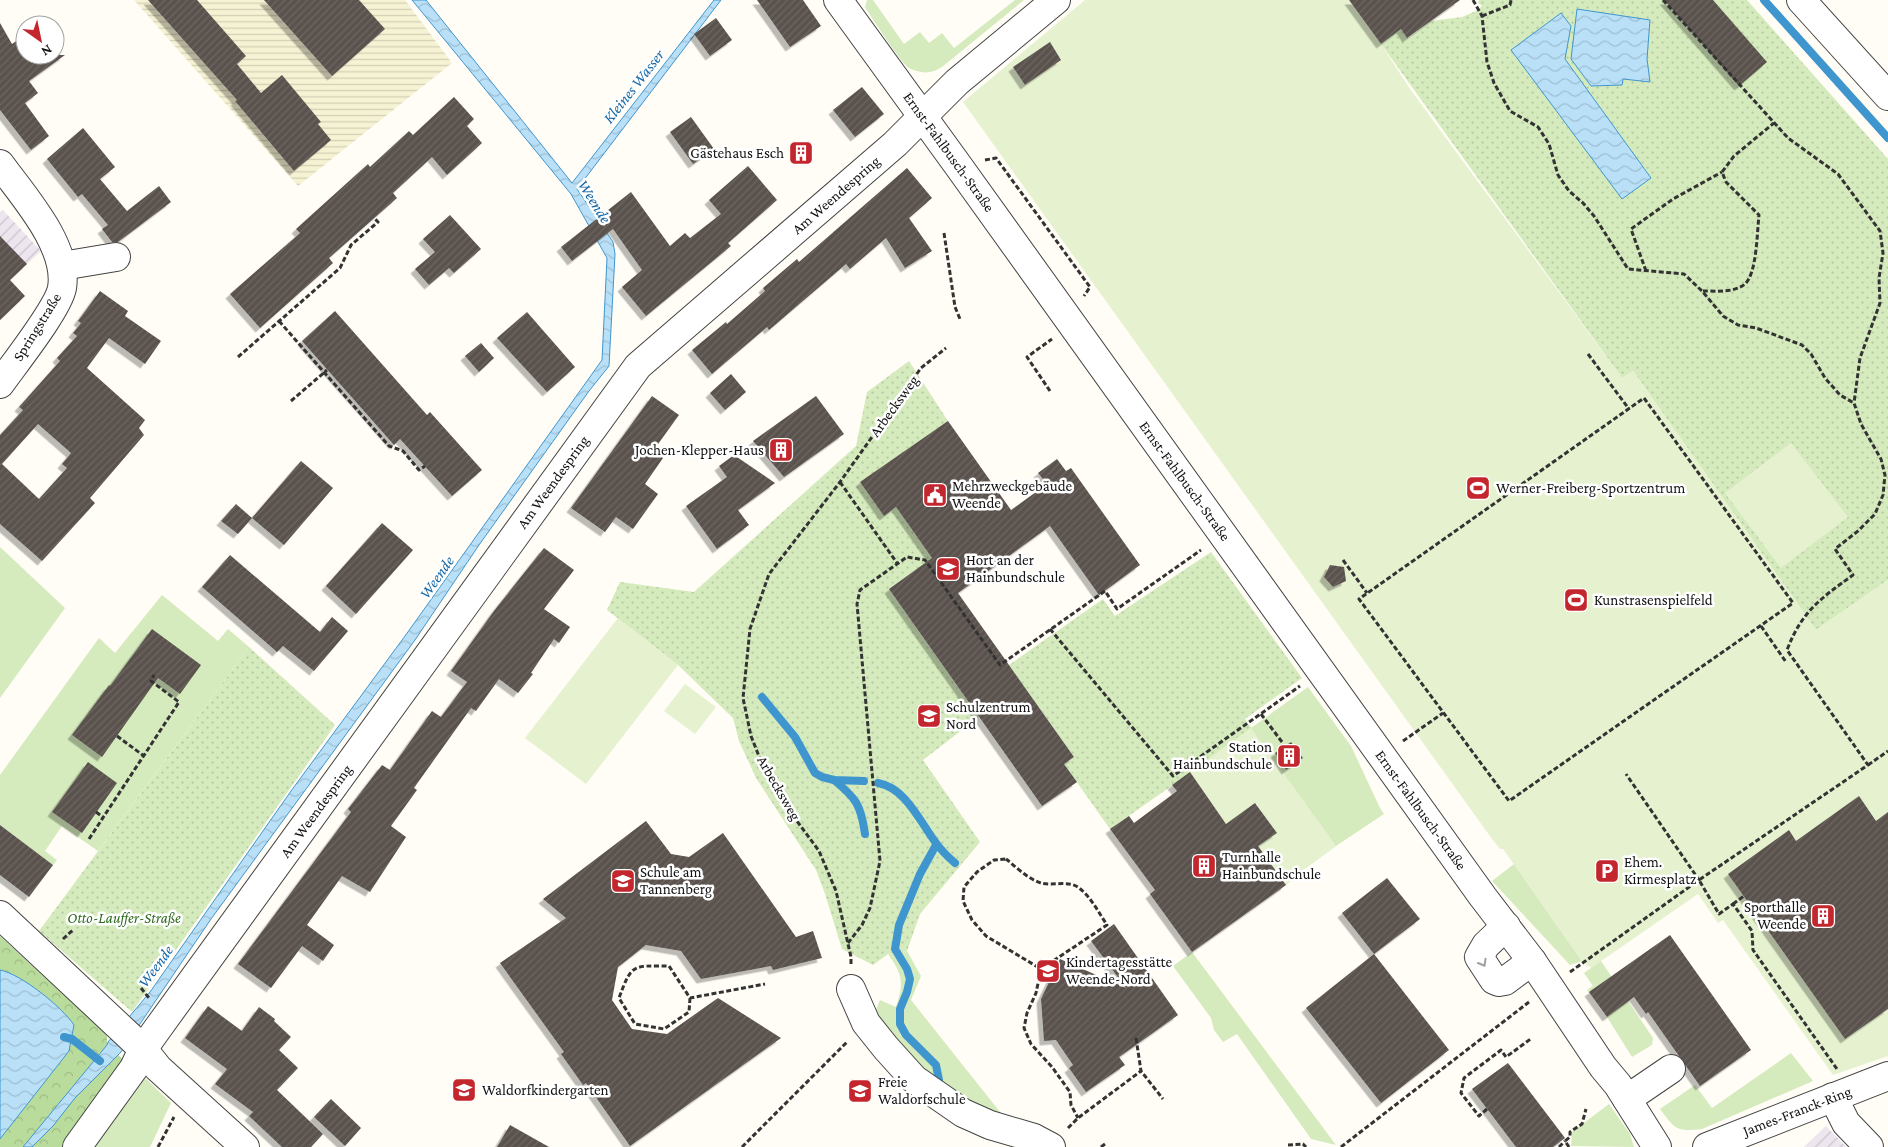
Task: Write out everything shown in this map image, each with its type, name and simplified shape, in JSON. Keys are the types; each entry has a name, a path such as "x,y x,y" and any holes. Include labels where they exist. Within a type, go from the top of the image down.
{"street":[{"name":"Ernst-Fahlbusch-Straße","path":"838,0 1382,756 1532,961 1553,984 1603,1066 1623,1092 1658,1147"},
{"name":"Am Weendespring","path":"77,1147 134,1068 140,1046 638,366 888,150 957,82 1056,0"},
{"path":"1801,0 1888,96"},
{"name":"Springstraße","path":"0,164 43,224 54,244 62,266 62,289 50,312 0,384"},
{"path":"62,266 116,257"},
{"path":"0,915 140,1046 158,1068 245,1147"},
{"path":"1506,926 1486,945 1479,956 1494,980 1499,982 1505,981 1532,961"},
{"path":"851,989 866,1023 914,1079 963,1113 990,1125 1034,1138 1058,1140"},
{"path":"1623,1092 1671,1069"},
{"name":"James-Franck-Ring","path":"1707,1147 1888,1076"},
{"path":"1842,1093 1846,1123 1868,1147"}],"path":[{"path":"1473,0 1482,16 1487,62 1494,83 1510,111 1538,127 1549,144 1558,174 1569,191 1594,216 1628,269 1684,274 1702,291 1723,316 1738,325 1756,328 1802,346 1811,354 1825,378 1840,395 1854,403"},
{"path":"1482,16 1510,4 1511,0"},
{"path":"1663,0 1788,138 1838,174 1880,231 1883,253 1879,278 1880,303 1860,358 1854,403 1861,424 1881,459 1885,475 1883,495 1875,514 1858,531 1835,549 1852,575 1815,603 1803,617 1794,632 1787,650 1868,765"},
{"path":"1646,271 1632,229 1673,199 1722,172 1734,156 1774,123"},
{"path":"1702,291 1725,291 1744,284 1752,272 1759,215 1726,182 1722,172"},
{"path":"238,357 340,268 351,245 378,222 374,218"},
{"path":"944,233 955,307 960,320"},
{"path":"279,321 370,422 389,446 403,451 420,470 425,466"},
{"path":"1041,347 1027,357 1050,391"},
{"name":"Arbecksweg","path":"851,989 852,957 836,891 819,850 794,817 764,769 751,736 743,698 750,629 769,574 840,482 922,368 946,348"},
{"path":"1588,354 1629,409"},
{"path":"291,401 325,371"},
{"path":"1644,398 1793,603 1509,801 1359,599 1629,409 1644,398"},
{"path":"840,482 897,563"},
{"path":"848,943 862,925 870,908 880,861 857,604 860,590 907,556 926,560 1000,665 1105,591 1117,609 1223,535"},
{"path":"1343,560 1367,593"},
{"path":"1760,626 1786,662"},
{"path":"1050,629 1173,776 1321,671"},
{"path":"89,839 179,702 151,681 154,675"},
{"path":"1382,756 1443,713"},
{"path":"1261,714 1282,742"},
{"path":"117,736 144,756"},
{"path":"1341,1147 1553,984 1699,880 1888,751"},
{"path":"1626,774 1699,880 1719,914 1744,896"},
{"path":"96,812 103,817"},
{"path":"1041,969 986,936 972,920 966,908 963,901 964,888 977,872 994,860 1006,859 1042,883 1063,883 1078,886 1090,899 1107,925 1041,969 1036,993 1027,1013 1024,1028 1031,1044 1052,1067 1070,1092 1071,1105 1078,1118"},
{"path":"1733,904 1752,931 1753,950 1842,1093"},
{"path":"641,966 669,966 690,998 689,1012 664,1029 635,1024 619,998 629,973 641,966"},
{"path":"690,998 765,984"},
{"path":"141,988 150,1000"},
{"path":"742,1147 866,1023"},
{"path":"1136,1038 1141,1071 1163,1099"},
{"path":"1488,1109 1479,1116 1461,1093 1464,1078 1501,1050 1506,1057 1532,1038"},
{"path":"1058,1140 1078,1118 1141,1071"},
{"path":"158,1147 186,1094"},
{"path":"1559,1147 1570,1137 1570,1132 1582,1124 1586,1109"},
{"path":"1565,1141 1569,1147"},
{"path":"1101,1147 1106,1144"},
{"path":"1288,1145 1304,1144 1306,1147"}],"shaded area":[{"path":"134,0 405,0 452,63 298,186"},
{"path":"3,210 41,251 10,280 0,270 0,213"},
{"path":"1826,1126 1846,1147 1804,1147"}],"green space":[{"path":"867,0 873,0 904,44 920,32 929,43 942,33 954,48 1015,0 1024,0 942,67 926,72 909,68 900,58 865,7"},
{"name":"Werner-Freiberg-Sportzentrum","path":"1085,0 1349,0 1381,44 1410,89 1622,378 1633,371 1816,630 1888,580 1888,1056 1833,1075 1723,920 1718,923 1698,894 1591,968 1582,961 1503,849 1500,849 1492,839 963,102"},
{"path":"1479,0 1747,0 1888,159 1888,580 1816,630 1633,371 1622,378 1381,44 1401,29 1408,38 1431,21 1462,17 1476,11 1482,6 1478,3"},
{"path":"909,361 948,421 884,515 896,507 941,571 914,571 889,589 979,717 923,760 980,842 920,914 907,951 888,954 873,965 842,949 816,870 756,778 739,741 733,718 678,665 607,610 620,582 694,592 856,446 867,392"},
{"path":"1791,443 1848,517 1781,568 1725,493"},
{"path":"0,547 65,608 0,698"},
{"path":"1211,552 1302,678 1245,719 1336,846 1286,885 1258,846 1277,833 1256,803 1226,824 1190,773 1110,829 1064,764 1074,757 1009,665 1103,599 1115,616"},
{"path":"162,595 218,641 228,629 249,647 98,851 62,826 45,851 57,860 53,865 0,825 0,775 99,638 115,653"},
{"path":"618,618 678,665 586,784 525,738"},
{"name":"Otto-Lauffer-Straße","path":"249,647 335,725 132,1012 39,931"},
{"path":"685,684 716,707 695,734 664,711"},
{"path":"1308,687 1351,746 1384,814 1336,846 1251,728"},
{"path":"1251,728 1336,846 1286,885 1258,846 1277,833 1256,803 1226,824 1190,772"},
{"path":"1514,864 1582,961 1570,965 1492,881"},
{"path":"0,936 103,1031 107,1036 107,1045 126,1062 66,1147 0,1147"},
{"path":"907,951 921,976 911,1000 1004,1117 943,1091 872,1013 876,1010 880,1000 896,1007 901,979 897,968 888,954"},
{"path":"1192,952 1336,1145 1311,1139 1237,1034 1223,1042 1214,1030 1211,1018 1173,966"},
{"path":"1601,961 1653,1038 1652,1045 1632,1057 1607,1017 1612,1013 1594,999 1587,990 1593,986 1584,973"},
{"path":"1791,1053 1813,1081 1702,1129 1687,1130 1677,1128 1660,1109 1695,1085 1712,1108"},
{"path":"141,1074 171,1103 150,1147 89,1147"},
{"path":"1609,1104 1630,1134 1634,1147 1571,1146 1572,1132"}],"water":[{"path":"412,0 426,0 572,183 714,0 721,0 577,189 613,242 615,254 609,366 479,545 415,640 211,919 121,1052 75,1098 53,1126 32,1147 23,1147 150,992 291,791 405,636 602,360 607,258 571,194"},
{"path":"1577,9 1650,20 1647,59 1650,82 1623,79 1622,85 1591,86 1571,59"},
{"path":"1561,13 1571,26 1565,59 1651,178 1622,199 1511,50"},
{"path":"0,970 19,978 40,992 60,1009 74,1025 69,1051 0,1139"}],"building":[{"path":"148,0 197,0 246,56 237,64 261,93 282,75 321,122 318,124 331,140 294,171 235,101 237,100"},
{"path":"264,0 359,0 385,29 332,76"},
{"path":"757,0 803,0 821,26 790,47"},
{"path":"1349,0 1460,0 1407,38 1401,29 1381,44"},
{"path":"1664,0 1713,0 1767,62 1739,86"},
{"path":"716,18 732,40 710,56 694,34"},
{"path":"0,23 12,44 15,42 15,65 51,65 29,81 38,93 25,103 49,136 31,150 0,110"},
{"path":"1050,42 1061,60 1025,85 1013,67"},
{"path":"862,87 884,114 855,137 833,110"},
{"path":"454,97 474,119 467,126 482,143 447,175 432,157 393,193 397,198 329,258 333,263 260,328 230,294 300,233 296,229 368,164 370,167 409,131 413,135"},
{"path":"691,117 714,149 693,164 670,132"},
{"path":"83,128 115,167 100,179 127,211 159,186 171,202 118,242 112,242 102,229 108,225 82,194 78,197 47,159"},
{"path":"748,166 777,200 728,243 731,246 646,316 622,287 642,270 613,229 572,261 561,247 631,192 670,246 685,233 690,238 721,214 709,200"},
{"path":"907,168 932,198 909,218 932,251 905,268 886,238 850,269 846,264 769,330 767,327 712,374 692,350 726,322 727,324 765,291 763,288 797,259 799,262"},
{"path":"450,215 481,249 454,273 449,268 429,285 415,269 435,252 423,239"},
{"path":"0,236 27,264 10,280 25,296 0,320"},
{"path":"100,291 128,311 125,316 161,341 145,364 109,338 87,368 145,420 139,428 144,435 90,498 95,503 42,561 0,524 0,435 23,410 19,407 60,361 57,358 77,336 73,333 81,323 78,321","holes":["38,424 71,453 62,464 67,468 39,499 2,464"]},
{"path":"335,311 427,415 430,412 482,470 452,496 400,439 394,445 302,341"},
{"path":"527,312 575,367 547,392 497,338"},
{"path":"481,343 494,358 479,372 465,356"},
{"path":"731,374 746,392 725,410 710,393"},
{"path":"652,396 679,415 653,451 663,458 645,484 658,494 633,529 616,517 605,532 571,508"},
{"name":"Jochen-Klepper-Haus","path":"816,396 844,434 784,477 753,441"},
{"path":"948,421 1011,510 1047,484 1038,473 1057,459 1066,471 1071,468 1140,565 1099,595 1050,526 958,593 1074,757 1064,764 1077,782 1042,806 889,589 932,558 896,507 884,516 860,482"},
{"path":"734,455 775,483 738,510 749,525 717,549 686,506 727,477 719,466"},
{"path":"301,461 333,488 284,545 252,518"},
{"path":"236,504 252,518 238,534 221,521"},
{"path":"382,523 413,550 356,614 326,586"},
{"path":"544,548 574,570 544,609 570,627 559,643 554,639 531,673 533,674 518,693 499,679 476,711 471,708 414,788 417,790 391,826 406,837 370,892 342,876 307,925 334,945 323,961 302,946 271,988 238,964 351,812 348,809 382,765 390,770 432,711 441,717 467,682 451,671 494,611"},
{"path":"230,555 320,632 332,617 348,631 314,671 283,646 277,652 202,587"},
{"path":"1330,565 1344,567 1346,581 1333,587 1324,577"},
{"path":"152,629 201,665 180,694 158,678 102,757 72,735"},
{"name":"Station Hainbundschule","path":"1291,742 1303,758 1286,770 1275,753"},
{"path":"88,762 117,783 82,833 52,812"},
{"name":"Turnhalle Hainbundschule","path":"1190,772 1226,824 1255,803 1277,833 1258,846 1286,885 1192,952 1150,894 1155,890 1110,829 1129,816 1134,823 1177,791 1172,785"},
{"name":"Sporthalle Weende","path":"1859,796 1876,821 1888,812 1888,1009 1845,1039 1728,874 1789,830 1796,841"},
{"path":"646,821 671,854 689,857 723,833 796,937 813,931 822,958 773,970 771,966 701,979 681,951 646,945 618,967 612,1000 632,1029 667,1034 718,998 781,1038 630,1146 586,1083 583,1085 561,1054 564,1052 500,963 566,918 543,899"},
{"path":"0,825 53,865 29,897 0,875"},
{"path":"1387,878 1420,919 1374,954 1342,913"},
{"path":"1114,924 1178,1015 1119,1057 1125,1065 1086,1092 1069,1068 1073,1065 1056,1040 1044,1041 1041,999 1060,959 1126,988 1091,941"},
{"path":"1670,935 1751,1050 1700,1086 1648,1012 1646,1014 1634,997 1607,1017 1589,992"},
{"path":"1374,954 1449,1050 1381,1103 1306,1008"},
{"path":"208,1006 242,1031 259,1007 275,1019 274,1021 291,1037 279,1050 298,1068 277,1090 323,1134 311,1147 282,1147 249,1116 253,1112 215,1084 227,1069 185,1038"},
{"path":"1508,1063 1565,1138 1553,1147 1516,1147 1472,1089"},
{"path":"331,1099 361,1128 345,1146 314,1117"},
{"path":"510,1125 549,1147 497,1147"}],"waterway":[{"path":"1764,0 1888,138"},
{"path":"762,697 795,737 815,773 834,780 864,781"},
{"path":"834,780 848,792 856,803 862,816 865,834"},
{"path":"878,783 888,786 904,799 938,846 955,863"},
{"path":"936,845 920,874 899,925 895,949 907,969 910,979 900,1009 900,1024 906,1035 936,1065 939,1080"},
{"path":"64,1037 72,1039 100,1061"}],"place":[{"name":"Gästehaus Esch","path":"801,153"},
{"name":"Jochen-Klepper-Haus","path":"781,450"},
{"name":"Werner-Freiberg-Sportzentrum","path":"1478,488"},
{"name":"Mehrzweckgebäude Weende","path":"935,495"},
{"name":"Hort an der Hainbundschule","path":"948,569"},
{"name":"Kunstrasenspielfeld","path":"1576,600"},
{"name":"Schulzentrum Nord","path":"929,716"},
{"name":"Station Hainbundschule","path":"1289,756"},
{"name":"Turnhalle Hainbundschule","path":"1204,866"},
{"name":"Ehem. Kirmesplatz","path":"1607,871"},
{"name":"Schule am Tannenberg","path":"623,881"},
{"name":"Sporthalle Weende","path":"1823,916"},
{"name":"Kindertagesstätte Weende-Nord","path":"1048,971"},
{"name":"Waldorfkindergarten","path":"464,1090"},
{"name":"Freie Waldorfschule","path":"860,1091"}],"water label":[{"name":"Kleines Wasser","path":"633,86"},
{"name":"Weende","path":"595,201"},
{"name":"Weende","path":"436,577"},
{"name":"Weende","path":"155,966"}]}
